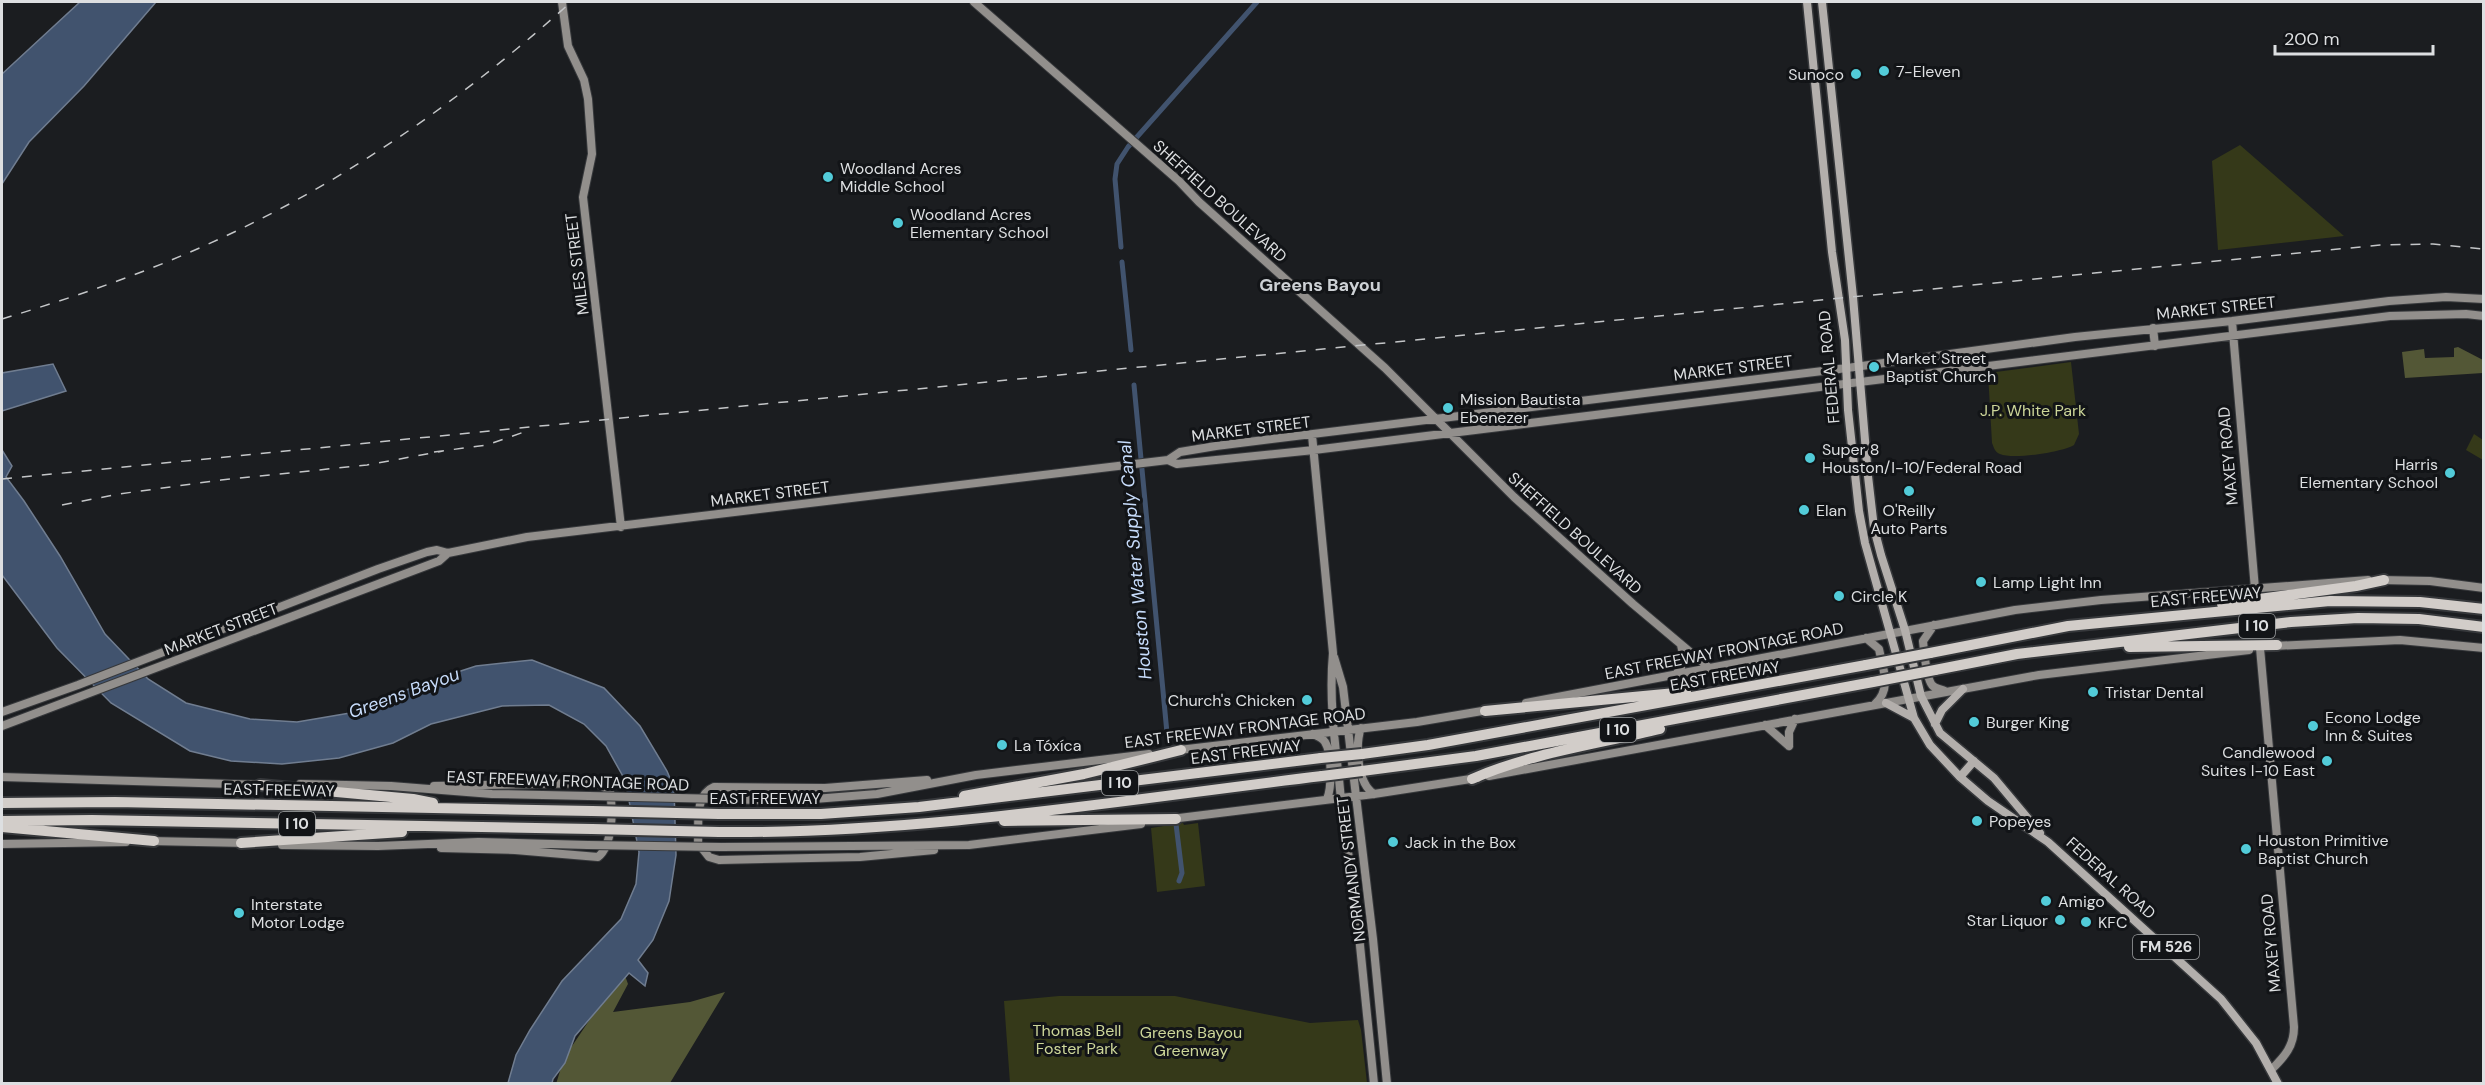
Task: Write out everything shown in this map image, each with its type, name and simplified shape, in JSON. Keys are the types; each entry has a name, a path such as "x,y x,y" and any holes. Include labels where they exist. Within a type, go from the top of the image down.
{"highway":[{"path":"2160,616 2215,605 2356,586 2384,580"},
{"name":"EAST FREEWAY","path":"2,803 115,802 821,814 919,807 1428,745 2068,626 2330,601 2420,602 2484,609"},
{"name":"EAST FREEWAY","path":"2,820 92,819 719,832 831,831 962,820 1476,756 2030,652 2291,622 2358,618 2419,619 2484,627"},
{"path":"2030,652 2146,646 2277,645"},
{"path":"1485,711 1752,686"},
{"path":"1472,779 1490,771 1542,757 1786,699"},
{"path":"919,807 985,791 1075,776 1180,750"},
{"path":"260,784 413,800 460,809"},
{"path":"962,820 1176,819"},
{"path":"2,827 154,841"},
{"path":"241,843 464,827"}],"main road":[{"name":"MILES STREET","path":"562,2 568,46 584,80 588,99 592,154 583,197 621,527"},
{"name":"SHEFFIELD BOULEVARD","path":"974,2 1140,147 1384,368 1514,497 1708,667"},
{"name":"FEDERAL ROAD","path":"1807,2 1832,252 1847,368 1849,423 1860,516 1865,543 1914,718 1922,734 1943,761 1960,777 2048,842 2221,999 2244,1026 2272,1070"},
{"name":"FEDERAL ROAD","path":"1822,2 1874,528 1905,630 1921,696 1935,724 1940,733 1994,778 2048,842"},
{"path":"1825,184 1841,182"},
{"path":"1832,252 1848,250"},
{"name":"MARKET STREET","path":"1168,460 1180,452 1204,448 1859,367 2153,328 2232,321 2418,298 2484,299"},
{"path":"2302,312 2303,327"},
{"name":"MARKET STREET","path":"2,712 171,650 408,558 437,550 448,552 502,541 1153,461 1168,460 1177,464 1314,450 2390,316 2484,316"},
{"name":"MAXEY ROAD","path":"2232,321 2255,589"},
{"path":"2153,328 2155,346"},
{"name":"NORMANDY STREET","path":"1312,435 1333,653 1331,680 1333,731 1346,845 1353,876 1374,1083"},
{"name":"MARKET STREET","path":"2,726 439,561 448,552"},
{"name":"EAST FREEWAY FRONTAGE ROAD","path":"2,777 416,788 492,795 789,801 877,794 976,775 1417,722 1905,630 2048,606 2357,580 2430,582 2484,588"},
{"path":"256,617 261,628"},
{"path":"1934,625 1923,641 1930,680 1936,688 1949,692"},
{"path":"1866,638 1880,649 1886,686 1883,697 1874,705"},
{"path":"976,775 846,787 721,785 705,790 701,797 698,843 709,857 719,860 894,855 1374,794 1472,779 2039,675 2277,645 2400,640 2484,648"},
{"path":"1677,673 1684,660 1681,645"},
{"name":"MAXEY ROAD","path":"2260,648 2294,1027 2293,1042 2272,1070"},
{"name":"NORMANDY STREET","path":"1333,653 1343,687 1372,928 1387,1083"},
{"path":"1935,724 1942,710 1963,689"},
{"path":"1886,703 1914,718"},
{"path":"1765,725 1789,746 1789,732 1795,719"},
{"path":"1361,728 1357,742 1363,781 1374,794"},
{"path":"1922,734 1940,733"},
{"path":"1312,734 1321,737 1327,747 1331,783 1327,799"},
{"path":"1960,777 1974,761"},
{"path":"416,788 438,785 593,783 601,785 610,792 612,803 607,847 598,857 515,850 445,849 421,845"},
{"path":"2006,813 2016,803"},
{"path":"2,844 154,841 421,845 478,842 721,847 969,845"},
{"name":"FM 526","path":"2272,1070 2278,1083"}],"green space":[{"path":"2240,145 2344,236 2218,250 2212,161"},
{"path":"2458,347 2483,360 2483,373 2405,378 2402,352 2424,349 2425,358 2454,357 2454,348"},
{"name":"J.P. White Park","path":"2071,362 2079,434 2074,445 2026,456 2006,456 1997,452 1992,443 1988,373"},
{"path":"2474,434 2483,440 2483,460 2466,450"},
{"path":"1183,823 1184,825 1198,823 1205,886 1157,892 1151,828"},
{"path":"623,970 628,984 613,1012 690,1002 725,992 670,1083 556,1084 564,1058"},
{"path":"1059,996 1175,996 1310,1023 1358,1020 1367,1083 1010,1083 1004,1001"}],"water":[{"path":"80,2 156,2 84,86 29,142 2,184 2,74"},
{"path":"53,364 66,391 2,411 2,373"},
{"path":"2,450 12,466 6,477 60,556 105,634 148,679 186,703 250,719 297,722 350,713 421,684 476,666 532,660 604,688 640,726 667,771 674,788 676,855 669,901 653,940 638,960 648,973 645,986 629,973 575,1036 565,1063 552,1083 508,1083 516,1055 562,981 621,919 636,884 639,852 625,780 606,746 584,724 549,705 502,706 431,724 393,743 339,758 282,764 231,761 190,751 111,703 57,648 2,575"}],"waterway":[{"name":"Houston Water Supply Canal","path":"1121,247 1115,179 1117,164 1128,147 1257,2"},
{"name":"Houston Water Supply Canal","path":"1122,262 1131,350"},
{"name":"Houston Water Supply Canal","path":"1134,385 1167,733"},
{"name":"Houston Water Supply Canal","path":"1176,824 1182,873 1179,881"}],"railway":[{"path":"2,319 156,266 206,245 305,196 352,168 443,106 487,73 571,2"},
{"path":"2,479 2380,245 2433,244 2484,249"},
{"path":"434,452 487,445 524,432"},
{"path":"62,505 119,494 221,480 367,465 443,451"}],"place":[{"name":"7-Eleven","path":"1884,71"},
{"name":"Sunoco","path":"1856,74"},
{"name":"Woodland Acres Middle School","path":"828,177"},
{"name":"Woodland Acres Elementary School","path":"898,223"},
{"name":"Market Street Baptist Church","path":"1874,367"},
{"name":"Mission Bautista Ebenezer","path":"1448,408"},
{"name":"Super 8 Houston/I-10/Federal Road","path":"1810,458"},
{"name":"Harris Elementary School","path":"2450,473"},
{"name":"O'Reilly Auto Parts","path":"1909,491"},
{"name":"Elan","path":"1804,510"},
{"name":"Lamp Light Inn","path":"1981,582"},
{"name":"Circle K","path":"1839,596"},
{"name":"Tristar Dental","path":"2093,692"},
{"name":"Church's Chicken","path":"1307,700"},
{"name":"Burger King","path":"1974,722"},
{"name":"Econo Lodge Inn & Suites","path":"2313,726"},
{"name":"La Tóxíca","path":"1002,745"},
{"name":"Candlewood Suites I-10 East","path":"2327,761"},
{"name":"Popeyes","path":"1977,821"},
{"name":"Jack in the Box","path":"1393,842"},
{"name":"Houston Primitive Baptist Church","path":"2246,849"},
{"name":"Amigo","path":"2046,901"},
{"name":"Interstate Motor Lodge","path":"239,913"},
{"name":"Star Liquor","path":"2060,920"},
{"name":"KFC","path":"2086,922"}],"district":[{"name":"Greens Bayou","path":"1320,285"}],"park label":[{"name":"Thomas Bell Foster Park","path":"1077,1039"},
{"name":"Greens Bayou Greenway","path":"1191,1041"}]}
